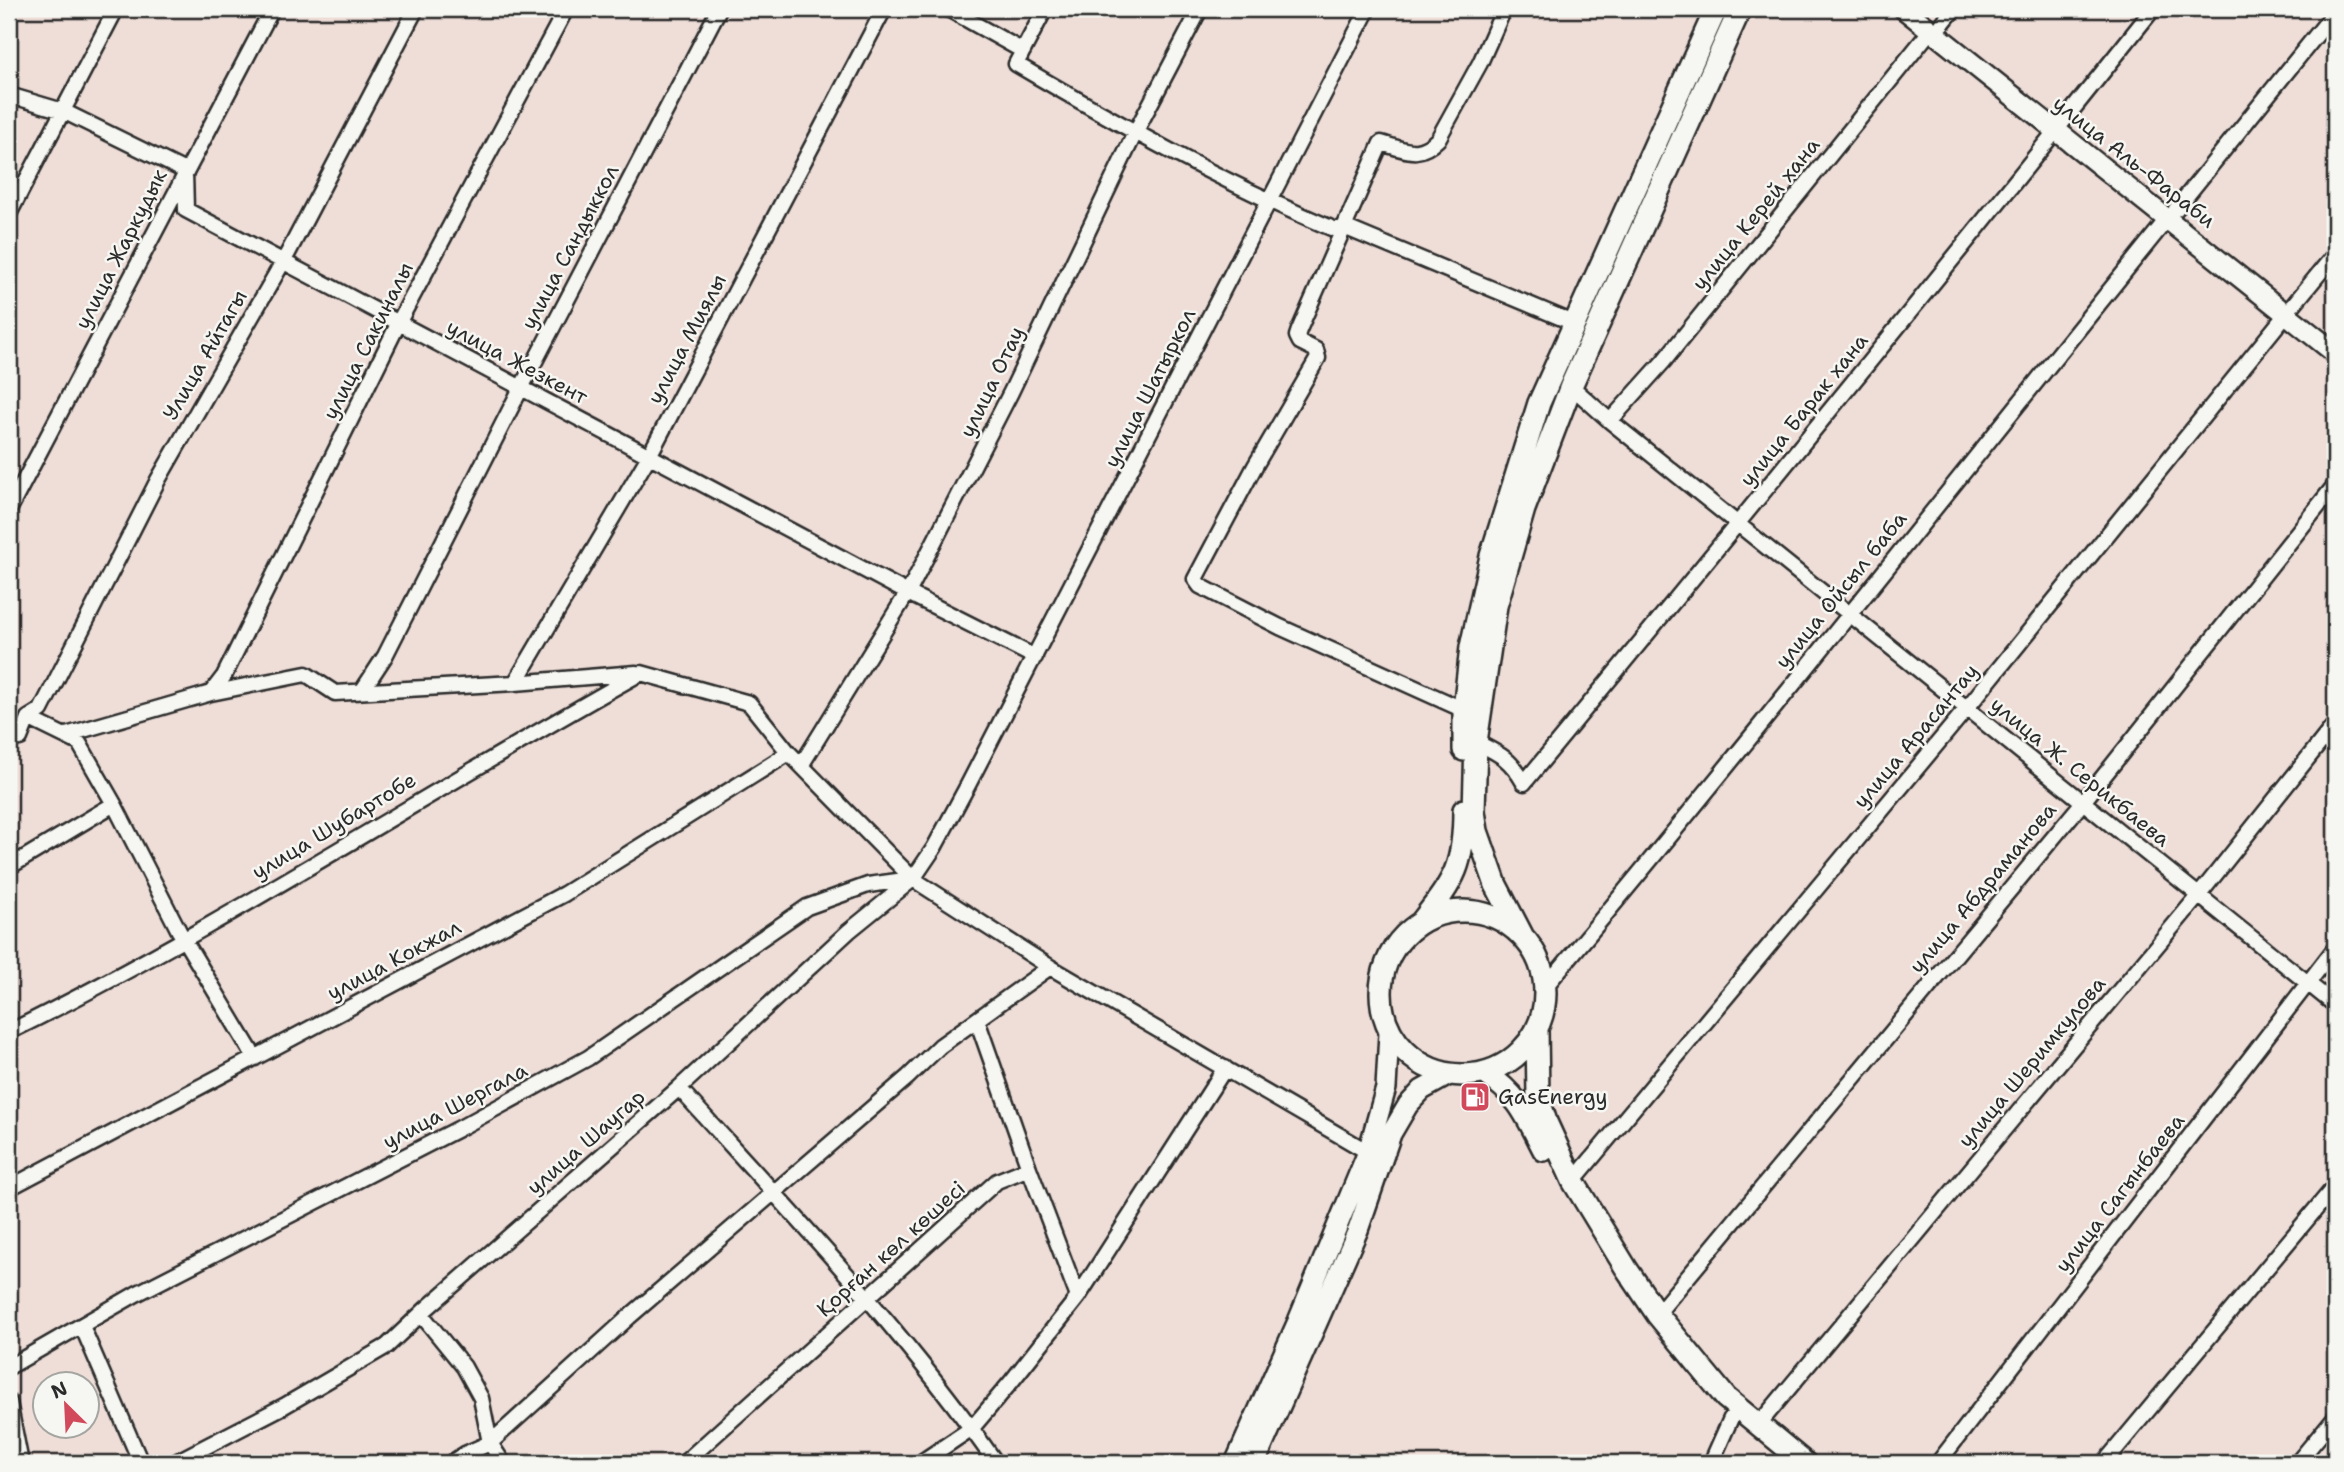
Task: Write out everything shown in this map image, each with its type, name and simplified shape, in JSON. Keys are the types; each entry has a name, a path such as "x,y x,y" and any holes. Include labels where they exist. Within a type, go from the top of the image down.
{"highway":[{"path":"1716,9 1539,403 1492,556 1471,647 1464,710 1462,851 1454,878 1422,921 1402,937 1387,958 1380,983 1381,1008 1389,1033 1405,1053 1425,1068 1449,1075 1485,1073 1506,1064 1524,1049 1537,1030 1544,1009 1545,987 1538,959 1496,885 1477,831 1474,811 1476,743 1496,606 1524,509 1571,386 1740,9"},
{"path":"1422,921 1448,912 1475,911 1500,919 1522,935"},
{"path":"1537,1030 1538,1097 1546,1122 1573,1181 1657,1314 1726,1398 1805,1463"},
{"path":"1485,1073 1506,1087 1517,1101 1530,1122 1564,1195 1656,1333 1690,1375 1731,1418 1783,1463"}],"main road":[{"name":"улица Аль-Фараби","path":"1904,9 1942,21"},
{"name":"улица Аль-Фараби","path":"1923,9 1942,21 2061,125 2290,309 2335,353"},
{"name":"улица Аль-Фараби","path":"2290,309 2335,338"},
{"path":"1235,1463 1368,1152 1386,1088 1389,1033"},
{"path":"1255,1463 1358,1230 1391,1134 1408,1105 1422,1090 1449,1075"}],"street":[{"path":"9,214 116,9"},
{"name":"улица Жаркудык","path":"9,510 272,9"},
{"name":"Улица Айтагы","path":"9,740 20,738 28,718 41,710 158,480 283,261 416,9"},
{"name":"улица Сакиналы","path":"211,693 224,676 399,323 566,9"},
{"name":"улица Сандыккол","path":"362,691 385,656 719,9"},
{"name":"улица Миялы","path":"515,683 649,456 884,9"},
{"path":"948,9 1135,133 1269,203 1336,230 1344,227 1576,324"},
{"path":"1019,58 1045,9"},
{"name":"улица Отау","path":"802,764 908,593 994,425 1135,133 1200,9"},
{"name":"улица Шатыркол","path":"968,785 1368,9"},
{"path":"1464,710 1280,627 1200,586 1195,579 1255,466 1318,358 1316,350 1300,342 1297,337 1381,143 1414,152 1427,149 1438,139 1480,63 1504,9"},
{"name":"улица Барак хана","path":"1476,743 1502,755 1515,765 1524,783 1738,524 2153,9"},
{"name":"улица Ойсыл баба","path":"1545,987 1700,802 1849,613 2335,12"},
{"name":"улица Керей хана","path":"1610,421 1663,362 1942,21"},
{"path":"9,95 63,111 186,171"},
{"name":"улица Жезкент","path":"186,171 186,210 908,593 1035,657"},
{"name":"улица Арасантау","path":"1573,1181 1967,708 2335,254"},
{"name":"улица Ж. Серикбаева","path":"1571,386 1610,421 2335,1005"},
{"name":"улица Абдраманова","path":"1657,1314 2083,802 2335,485"},
{"path":"66,735 211,693 306,674 335,693 641,673 749,703 789,753 913,879 1050,967 1368,1152"},
{"name":"улица Шубартобе","path":"9,1032 184,939 536,731 641,673"},
{"path":"28,718 79,743 184,939 255,1058"},
{"name":"улица Шеримкулова","path":"1759,1424 2199,895 2335,724"},
{"name":"улица Кокжал","path":"9,1188 564,894 789,753"},
{"name":"улица Шаугар","path":"174,1463 284,1406 387,1346 679,1088 849,931 913,879 934,848 968,785"},
{"path":"9,867 114,804"},
{"name":"улица Шергала","path":"9,1367 136,1294 458,1129 588,1058 807,907 868,886 913,879"},
{"name":"улица Сагынбаева","path":"1938,1463 2335,948"},
{"path":"451,1463 490,1443 629,1317 908,1077 940,1046 1050,967"},
{"path":"976,1020 1078,1297"},
{"path":"920,1463 972,1428 1078,1297 1226,1068"},
{"path":"679,1088 939,1382 996,1463"},
{"name":"Қорған көл көшесі","path":"684,1463 997,1181 1029,1168"},
{"path":"2104,1463 2335,1186"},
{"path":"421,1314 464,1367 481,1398 490,1443 503,1463"},
{"path":"82,1326 141,1463"},
{"path":"9,1402 21,1463"},
{"path":"2297,1463 2335,1417"},
{"path":"1711,1463 1731,1418"}],"place":[{"name":"GasEnergy","path":"1475,1097"}]}
